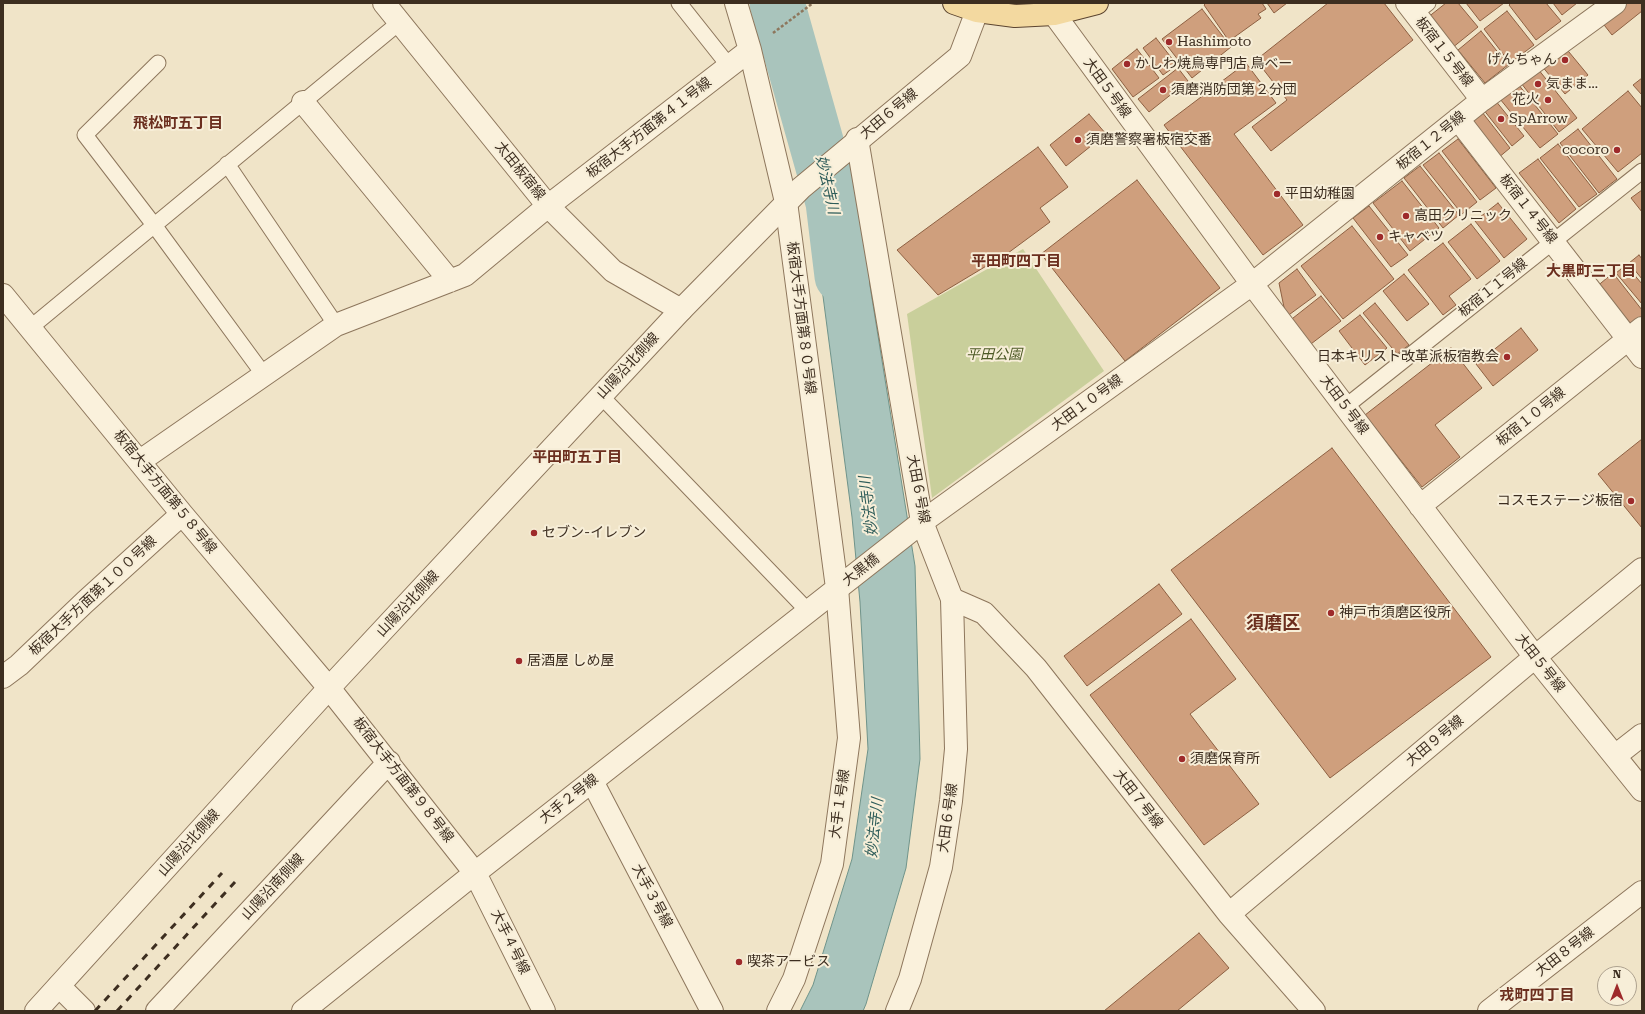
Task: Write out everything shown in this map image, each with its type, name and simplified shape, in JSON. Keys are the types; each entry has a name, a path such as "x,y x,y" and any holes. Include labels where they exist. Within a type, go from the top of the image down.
{"main road":[{"path":"954,3 978,6 1015,16 1054,14 1097,3"}],"street":[{"name":"太田板宿線","path":"384,3 548,206 613,271 682,310"},
{"name":"板宿大手方面第８０号線","path":"736,3 793,195 837,588"},
{"name":"板宿１２号線","path":"1252,284 1482,100 1614,3"},
{"name":"大田６号線","path":"897,1011 910,978 928,918 941,867 951,801 956,749 952,599 922,522 857,139 960,56 978,6"},
{"name":"板宿１５号線","path":"1417,6 1482,100"},
{"name":"大田５号線","path":"1054,14 1252,284 1420,506 1535,657 1642,790"},
{"name":"板宿大手方面第４１号線","path":"140,460 336,325 465,276 548,206 750,50"},
{"path":"303,102 450,281"},
{"name":"板宿１４号線","path":"1458,119 1552,241 1635,334 1642,357"},
{"name":"山陽沿北側線","path":"36,1011 330,688 600,395 793,195 857,139"},
{"name":"大田１０号線","path":"922,522 1252,284"},
{"name":"板宿大手方面第５８号線","path":"3,295 10,315 30,328 140,460 182,514 330,688"},
{"name":"板宿１０号線","path":"1420,506 1635,334"},
{"name":"板宿大手方面第１００号線","path":"3,677 19,665 85,602 182,514"},
{"name":"大黒橋","path":"837,588 922,522"},
{"name":"大田９号線","path":"1229,914 1642,569"},
{"name":"大手２号線","path":"303,1011 475,873 837,588"},
{"name":"大手１号線","path":"778,1011 794,978 832,864 849,738 837,588"},
{"name":"大田７号線","path":"952,599 984,613 1036,668 1229,914 1314,1011"},
{"name":"板宿大手方面第９８号線","path":"330,688 475,873"},
{"path":"1615,756 1642,735"},
{"name":"山陽沿南側線","path":"167,1008 389,762"},
{"name":"大手３号線","path":"592,781 712,1011"},
{"name":"大手４号線","path":"475,873 544,1011"},
{"name":"大田８号線","path":"1489,1011 1642,892"},
{"path":"59,986 84,1011"}],"lane":[{"path":"679,3 728,66"},
{"path":"30,328 400,22"},
{"path":"158,63 85,135 154,225 264,375"},
{"path":"227,164 336,325"},
{"name":"板宿１１号線","path":"1345,407 1642,171"},
{"path":"600,395 808,612"}],"path":[{"path":"770,35 813,3"}],"green space":[{"name":"平田公園","path":"1023,249 1104,371 932,498 907,314"}],"water":[{"path":"853,180 915,566 920,759 906,868 863,1011 800,1011 813,985 852,859 868,749 860,602 852,517 813,220"}],"building":[{"path":"1206,3 1262,3 1266,9 1258,14 1261,18 1229,41 1204,5"},
{"path":"1267,3 1287,3 1274,13"},
{"name":"平田幼稚園","path":"1328,3 1384,3 1413,40 1271,151 1252,127 1287,100 1256,60"},
{"path":"1446,3 1458,3 1478,27 1452,48 1427,18"},
{"path":"1466,3 1504,3 1480,21"},
{"path":"1511,3 1546,3 1561,21 1536,40 1509,5"},
{"path":"1553,3 1577,3 1562,15"},
{"path":"1624,3 1642,3 1642,11 1612,35 1601,21"},
{"path":"1202,9 1231,47 1192,78 1162,39"},
{"path":"1507,11 1534,45 1510,63 1484,29"},
{"path":"1481,31 1508,65 1485,83 1458,50"},
{"path":"1156,38 1177,65 1163,75 1143,48"},
{"path":"1564,46 1588,75 1565,94 1541,65"},
{"path":"1137,49 1159,78 1133,97 1112,69"},
{"name":"平田幼稚園","path":"1246,63 1276,103 1234,134 1303,225 1263,255 1164,125"},
{"name":"須磨消防団第２分団","path":"1178,68 1188,81 1149,112 1138,99"},
{"path":"1538,69 1577,118 1559,132 1521,83"},
{"path":"1642,78 1642,95 1633,85"},
{"path":"1518,84 1558,134 1540,148 1500,99"},
{"path":"1628,91 1642,108 1642,153 1618,172 1582,129"},
{"path":"1495,100 1524,136 1512,146 1483,109"},
{"path":"1482,112 1510,148 1498,158 1470,121"},
{"name":"須磨警察署板宿交番","path":"1089,114 1106,134 1066,166 1050,145"},
{"path":"1578,129 1617,179 1599,193 1560,143"},
{"path":"1458,139 1496,188 1480,200 1442,151"},
{"path":"1558,144 1597,194 1579,207 1540,158"},
{"path":"1038,147 1068,187 1040,208 1050,222 1008,253 938,295 897,250"},
{"path":"1439,153 1477,202 1462,214 1423,165"},
{"path":"1538,159 1576,209 1559,223 1519,173"},
{"path":"1420,166 1459,215 1443,228 1404,178"},
{"path":"1137,180 1220,288 1125,361 1041,254"},
{"name":"高田クリニック","path":"1402,181 1439,228 1410,251 1373,203"},
{"path":"1642,190 1642,212 1631,198"},
{"path":"1498,203 1527,239 1504,258 1475,221"},
{"name":"キャベツ","path":"1369,206 1408,255 1391,267 1353,218"},
{"path":"1471,224 1500,261 1477,279 1448,242"},
{"path":"1352,226 1394,279 1343,319 1301,266"},
{"path":"1443,243 1471,279 1449,296 1456,305 1443,315 1408,270"},
{"path":"1639,255 1642,259 1642,279 1629,263"},
{"path":"1626,265 1642,284 1642,304 1616,273"},
{"path":"1297,269 1316,295 1286,317 1279,283"},
{"path":"1613,273 1642,310 1642,318 1628,329 1595,288"},
{"path":"1404,274 1429,304 1407,321 1383,291"},
{"path":"1321,296 1341,321 1307,347 1288,322"},
{"path":"1375,303 1409,345 1397,354 1363,313"},
{"path":"1360,315 1387,348 1365,365 1339,331"},
{"name":"日本キリスト改革派板宿教会","path":"1521,328 1538,350 1493,386 1476,364"},
{"path":"1451,348 1482,388 1435,425 1460,457 1422,487 1365,415"},
{"name":"コスモステージ板宿","path":"1642,439 1642,528 1598,474"},
{"name":"神戸市須磨区役所","path":"1332,448 1491,657 1330,778 1171,570"},
{"path":"1159,584 1182,614 1087,686 1064,656"},
{"name":"須磨保育所","path":"1191,619 1236,679 1190,714 1259,804 1204,845 1090,695"},
{"path":"1199,933 1229,968 1177,1011 1104,1011"}],"waterway":[{"name":"妙法寺川","path":"777,3 833,202 842,276"}],"railway":[{"path":"95,1011 222,873"},
{"path":"117,1011 235,882"}],"place":[{"name":"Hashimoto","path":"1169,42"},
{"name":"げんちゃん","path":"1565,60"},
{"name":"かしわ焼鳥専門店 鳥ベー","path":"1127,64"},
{"name":"気まま…","path":"1538,84"},
{"name":"須磨消防団第２分団","path":"1163,90"},
{"name":"花火","path":"1548,100"},
{"name":"SpArrow","path":"1501,119"},
{"name":"須磨警察署板宿交番","path":"1078,140"},
{"name":"cocoro","path":"1617,150"},
{"name":"平田幼稚園","path":"1277,194"},
{"name":"高田クリニック","path":"1406,216"},
{"name":"キャベツ","path":"1380,237"},
{"name":"日本キリスト改革派板宿教会","path":"1507,357"},
{"name":"コスモステージ板宿","path":"1631,501"},
{"name":"セブン-イレブン","path":"534,533"},
{"name":"神戸市須磨区役所","path":"1331,613"},
{"name":"居酒屋 しめ屋","path":"519,661"},
{"name":"須磨保育所","path":"1182,759"},
{"name":"喫茶アービス","path":"739,962"}],"district":[{"name":"飛松町五丁目","path":"178,124"},
{"name":"平田町四丁目","path":"1016,262"},
{"name":"大黒町三丁目","path":"1591,272"},
{"name":"平田町五丁目","path":"577,458"},
{"name":"須磨区","path":"1273,624"},
{"name":"戎町四丁目","path":"1537,996"}]}
